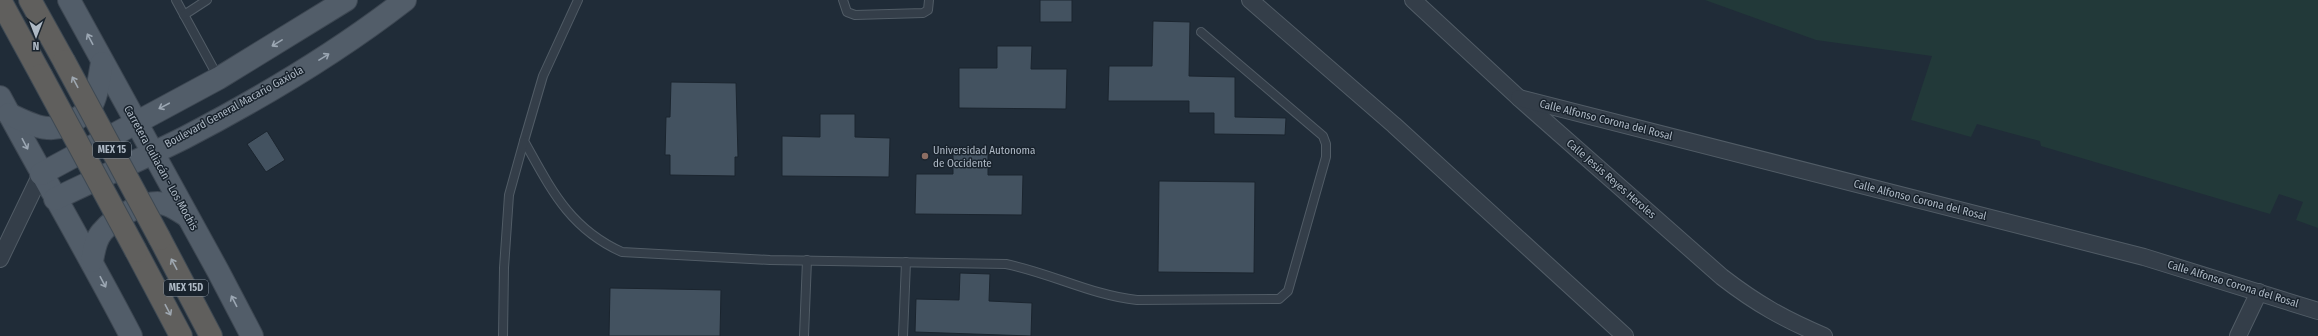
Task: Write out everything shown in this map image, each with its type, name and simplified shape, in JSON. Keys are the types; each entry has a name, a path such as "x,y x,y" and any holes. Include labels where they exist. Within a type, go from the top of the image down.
{"highway":[{"name":"MEX 15","path":"0,0 136,251"},
{"name":"MEX 15","path":"30,0 160,239"},
{"name":"MEX 15D","path":"160,239 212,336"},
{"name":"MEX 15D","path":"136,251 181,336"}],"main road":[{"name":"Carretera Culiacán - Los Mochis","path":"69,0 252,336"},
{"path":"41,174 219,78 346,0"},
{"name":"Boulevard General Macario Gaxiola","path":"55,199 183,138 318,61 365,31 405,0"},
{"path":"5,106 45,129 55,129 71,124 90,109 102,63"},
{"path":"5,106 55,199 92,261 131,336"},
{"path":"92,261 95,244 102,232 114,221 132,211 150,204 160,203 168,204 187,216"}],"street":[{"path":"1250,0 1394,125 1625,336"},
{"name":"Calle Jesús Reyes Heroles","path":"1413,0 1519,98 1722,277 1753,301 1781,317 1824,336"},
{"name":"Calle Alfonso Corona del Rosal","path":"1519,98 2144,257 2318,311"},
{"path":"0,259 41,174"},
{"path":"26,206 55,199"},
{"path":"2238,336 2259,292"}],"lane":[{"path":"176,0 219,78"},
{"path":"184,15 207,0"},
{"path":"503,336 504,268 508,195 543,76 578,0"},
{"path":"843,0 848,12 855,15 923,13 928,10 929,0"},
{"path":"524,141 558,202 604,244 622,252 770,260 1006,264 1025,268 1100,294 1137,300 1271,300 1284,295 1288,291 1326,157 1326,144 1324,136 1201,32"},
{"path":"804,336 807,260"},
{"path":"903,336 906,262"}],"green space":[{"path":"1705,0 2318,0 2318,228 2296,220 2303,202 2279,194 2270,214 2041,146 2040,141 1977,124 1971,137 1911,120 1932,56 1816,40"}],"building":[{"path":"1040,0 1072,0 1072,22 1040,22"},
{"path":"1153,21 1190,22 1189,76 1235,77 1235,117 1286,118 1285,135 1214,134 1214,113 1189,113 1189,101 1108,101 1109,66 1152,66"},
{"path":"997,46 1032,46 1031,69 1067,69 1066,109 959,108 959,68 997,68"},
{"path":"671,82 736,83 738,157 735,157 735,176 670,175 670,155 665,155 666,117 670,117"},
{"path":"820,114 855,114 855,137 890,138 889,177 782,176 782,136 820,137"},
{"path":"267,131 285,160 266,172 247,144"},
{"path":"953,151 988,152 988,175 1023,175 1022,215 915,214 916,174 953,174"},
{"path":"1159,181 1255,182 1254,273 1158,272"},
{"path":"960,273 990,274 989,301 1032,303 1031,336 915,332 916,299 959,300"},
{"path":"610,288 721,290 720,336 609,336"}],"place":[{"name":"Universidad Autonoma de Occidente","path":"925,156"}]}
